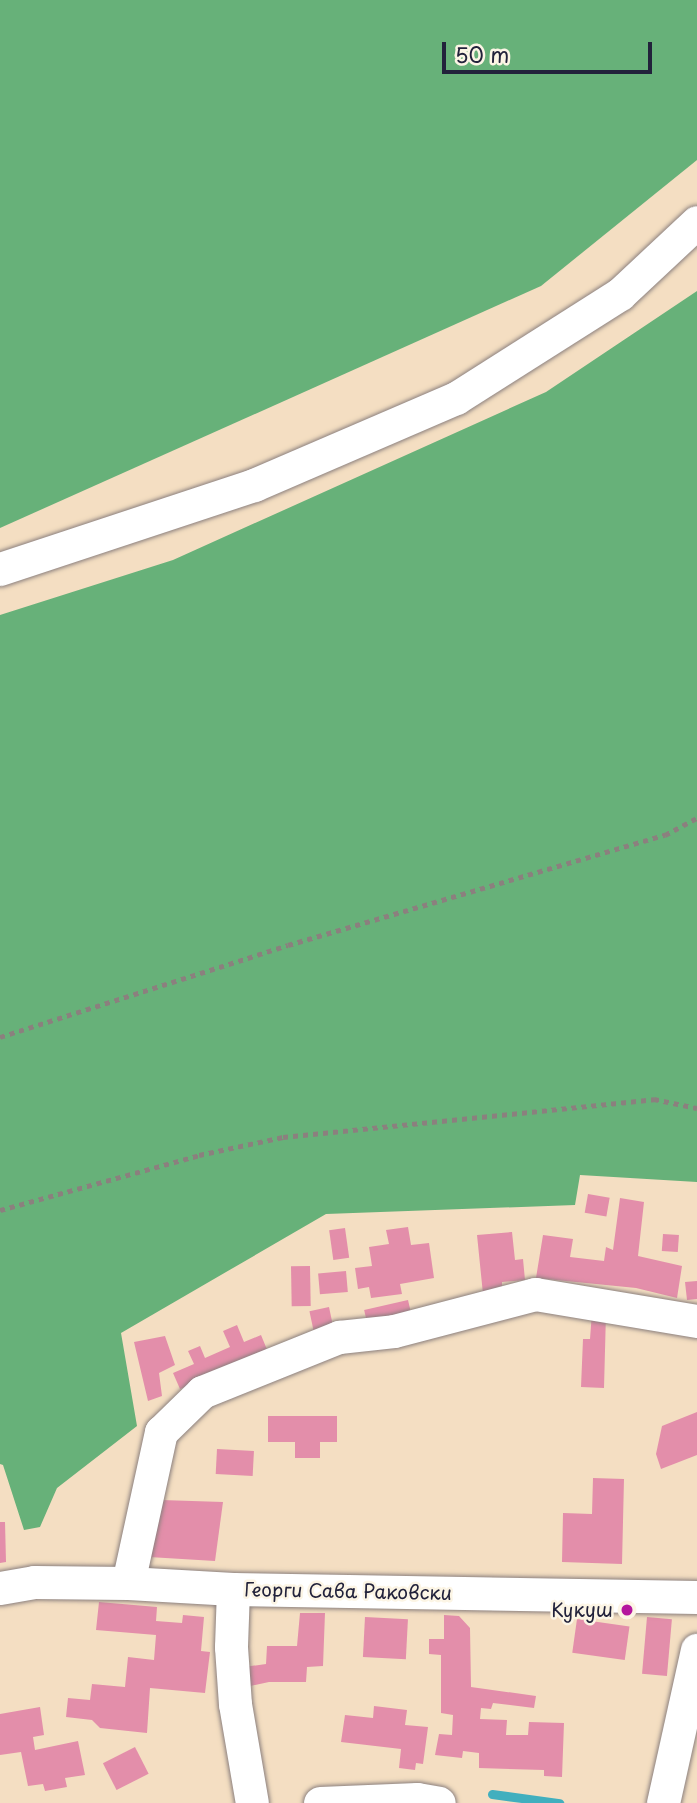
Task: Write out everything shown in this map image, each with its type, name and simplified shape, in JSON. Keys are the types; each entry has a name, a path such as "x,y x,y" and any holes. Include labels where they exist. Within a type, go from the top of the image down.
{"street":[{"path":"0,569 254,485 456,398 620,294 697,222"},
{"path":"128,1583 161,1432 202,1392 340,1337 394,1331 534,1294 697,1321"},
{"name":"Георги Сава Раковски","path":"0,1588 34,1582 128,1583 233,1589 697,1597"},
{"path":"233,1589 235,1704 252,1803"},
{"path":"663,1803 697,1650"},
{"path":"320,1803 417,1798 439,1803"}],"path":[{"path":"0,1037 288,945 665,835 697,818"},
{"path":"0,1210 199,1155 283,1137 654,1099 697,1108"}],"green space":[{"path":"0,0 697,0 697,160 541,286 0,528"},
{"path":"697,291 697,1182 580,1175 575,1205 326,1214 121,1333 137,1426 57,1488 40,1527 24,1530 3,1465 0,1464 0,615 173,560 546,392"}],"building":[{"path":"588,1194 610,1198 606,1217 585,1213"},
{"path":"620,1198 644,1202 638,1256 682,1266 677,1298 636,1288 536,1278 543,1235 573,1239 570,1257 604,1261 606,1247 613,1250"},
{"path":"408,1227 411,1245 429,1243 434,1278 400,1284 402,1294 371,1298 369,1287 358,1289 355,1268 372,1266 369,1247 389,1244 386,1230"},
{"path":"345,1228 349,1258 333,1260 329,1230"},
{"path":"512,1232 515,1260 523,1259 525,1280 502,1282 502,1292 483,1294 477,1235"},
{"path":"663,1234 679,1235 678,1252 662,1251"},
{"path":"291,1266 310,1266 311,1306 292,1306"},
{"path":"346,1271 348,1292 320,1294 318,1273"},
{"path":"697,1281 697,1299 687,1300 685,1282"},
{"path":"408,1300 412,1318 368,1328 364,1310"},
{"path":"329,1307 334,1331 315,1336 309,1311"},
{"path":"592,1312 606,1313 604,1388 581,1387 583,1339 590,1339"},
{"path":"237,1325 244,1342 261,1335 268,1352 180,1389 173,1373 194,1364 188,1351 200,1346 205,1358 230,1347 223,1331"},
{"path":"165,1336 175,1365 159,1373 162,1396 148,1401 134,1342"},
{"path":"697,1412 697,1455 661,1469 656,1454 662,1426"},
{"path":"268,1416 337,1416 337,1442 320,1442 320,1458 295,1458 295,1442 268,1442"},
{"path":"217,1449 254,1451 253,1476 216,1474"},
{"path":"593,1478 624,1479 622,1564 562,1562 563,1513 592,1514"},
{"path":"161,1500 223,1502 215,1561 149,1557"},
{"path":"0,1522 5,1522 6,1562 0,1563"},
{"path":"99,1602 157,1607 156,1621 182,1623 183,1615 204,1617 201,1651 210,1652 205,1693 150,1688 147,1733 100,1728 92,1720 66,1717 68,1698 90,1700 92,1684 125,1687 128,1657 154,1660 156,1635 96,1630"},
{"path":"300,1613 325,1613 323,1666 307,1667 306,1682 269,1682 245,1687 244,1667 266,1664 267,1646 297,1646"},
{"path":"444,1615 459,1616 470,1628 471,1687 536,1696 534,1708 493,1703 491,1709 481,1708 480,1719 507,1720 506,1735 528,1735 529,1722 564,1723 562,1777 544,1776 544,1770 479,1768 479,1753 463,1751 462,1758 435,1755 439,1734 452,1735 453,1715 441,1713 441,1655 429,1654 429,1639 444,1639"},
{"path":"365,1617 408,1619 406,1659 363,1657"},
{"path":"647,1617 672,1619 667,1676 642,1674"},
{"path":"577,1619 629,1626 625,1660 572,1653"},
{"path":"374,1706 407,1710 405,1725 428,1727 423,1764 416,1763 415,1770 399,1768 401,1749 341,1742 345,1715 373,1718"},
{"path":"40,1707 44,1735 33,1737 35,1750 78,1741 85,1775 65,1778 67,1787 45,1791 43,1784 28,1786 21,1752 0,1755 0,1714"},
{"path":"135,1747 149,1774 117,1790 103,1763"}],"waterway":[{"path":"492,1794 559,1803"}],"place":[{"name":"Кукуш","path":"627,1610"}]}
